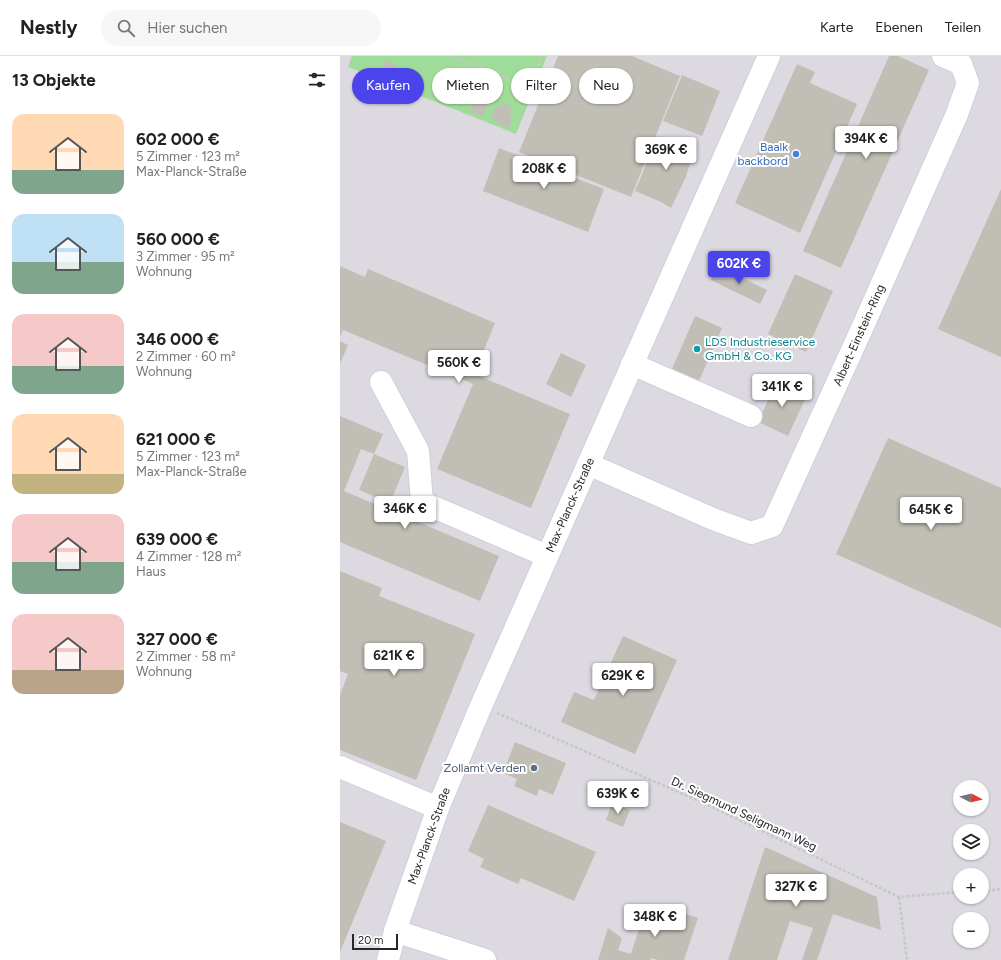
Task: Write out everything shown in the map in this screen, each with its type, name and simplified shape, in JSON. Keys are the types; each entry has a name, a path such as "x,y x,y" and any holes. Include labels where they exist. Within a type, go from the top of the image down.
{"street":[{"name":"Max-Planck-Straße","path":"388,960 395,931 438,808 547,556 769,56"},
{"name":"Albert-Einstein-Ring","path":"588,464 712,518 751,533 772,526 957,114 968,83 961,64 944,56"},
{"path":"632,364 752,416"},
{"path":"381,382 418,451 422,502 547,556"},
{"path":"340,767 438,808"},
{"path":"395,931 428,951 485,960"}],"path":[{"path":"451,56 516,82 533,76 542,56"},
{"name":"Dr. Siegmund Seligmann Weg","path":"481,706 708,805 899,897"},
{"path":"989,890 1001,889"},
{"path":"907,960 899,897 953,893"}],"shaded area":[{"path":"340,56 1001,56 1001,960 340,960"}],"green space":[{"path":"352,56 547,56 542,68 511,68 511,104 528,104 516,134 441,104 503,104 503,68 432,68 432,100 424,97 424,68 352,69 348,67"}],"building":[{"path":"558,56 632,56 680,76 631,197 519,152 538,104 571,104 571,68 553,68"},
{"path":"889,56 898,56 929,70 841,268 803,251"},
{"path":"384,61 398,66 397,68 381,68"},
{"name":"Baalk backbord","path":"797,64 815,72 810,83 857,104 800,233 735,203"},
{"path":"682,75 720,91 702,136 663,121"},
{"path":"503,102 512,107 509,114 512,115 510,121 512,122 509,128 494,122 496,119 491,117 496,106 500,108"},
{"path":"473,104 488,104 482,117 470,112"},
{"path":"658,136 684,147 697,144 685,179 671,208 635,191"},
{"path":"499,148 604,189 588,232 483,191"},
{"path":"1001,189 1001,357 938,329"},
{"path":"340,266 365,277 368,269 495,323 474,374 570,414 531,508 437,469 473,384 343,330 340,337"},
{"path":"717,266 767,290 760,304 711,280"},
{"path":"795,274 833,291 806,352 768,334"},
{"name":"LDS Industrieservice GmbH & Co. KG","path":"695,316 722,328 699,381 672,369"},
{"path":"340,341 348,345 340,364"},
{"path":"561,353 586,365 571,397 546,384"},
{"path":"777,381 807,395 788,436 758,422"},
{"path":"340,416 383,434 374,454 361,449 344,491 499,556 480,601 340,542"},
{"path":"888,438 1001,488 1001,628 836,554"},
{"path":"374,454 405,467 390,503 359,490"},
{"path":"340,571 382,588 379,596 475,634 416,780 340,750 340,695 348,674 340,671"},
{"path":"623,636 677,660 635,754 561,722 574,692 594,700"},
{"name":"Zollamt Verden","path":"515,742 566,763 553,795 539,789 537,796 514,786 517,779 503,773"},
{"path":"612,803 630,810 623,827 606,820"},
{"path":"488,805 596,852 574,901 521,878 518,884 480,867 484,859 468,851"},
{"path":"340,822 386,841 340,952"},
{"path":"765,847 877,897 881,930 833,914 817,960 802,960 813,928 790,921 777,960 728,960"},
{"path":"664,907 698,918 684,960 658,960 651,958 651,960 598,960 608,928 622,938 618,950 631,954 645,910 661,916"}],"place":[{"name":"Baalk backbord","path":"796,154"},
{"name":"LDS Industrieservice GmbH & Co. KG","path":"697,349"},
{"name":"Zollamt Verden","path":"534,768"}]}
